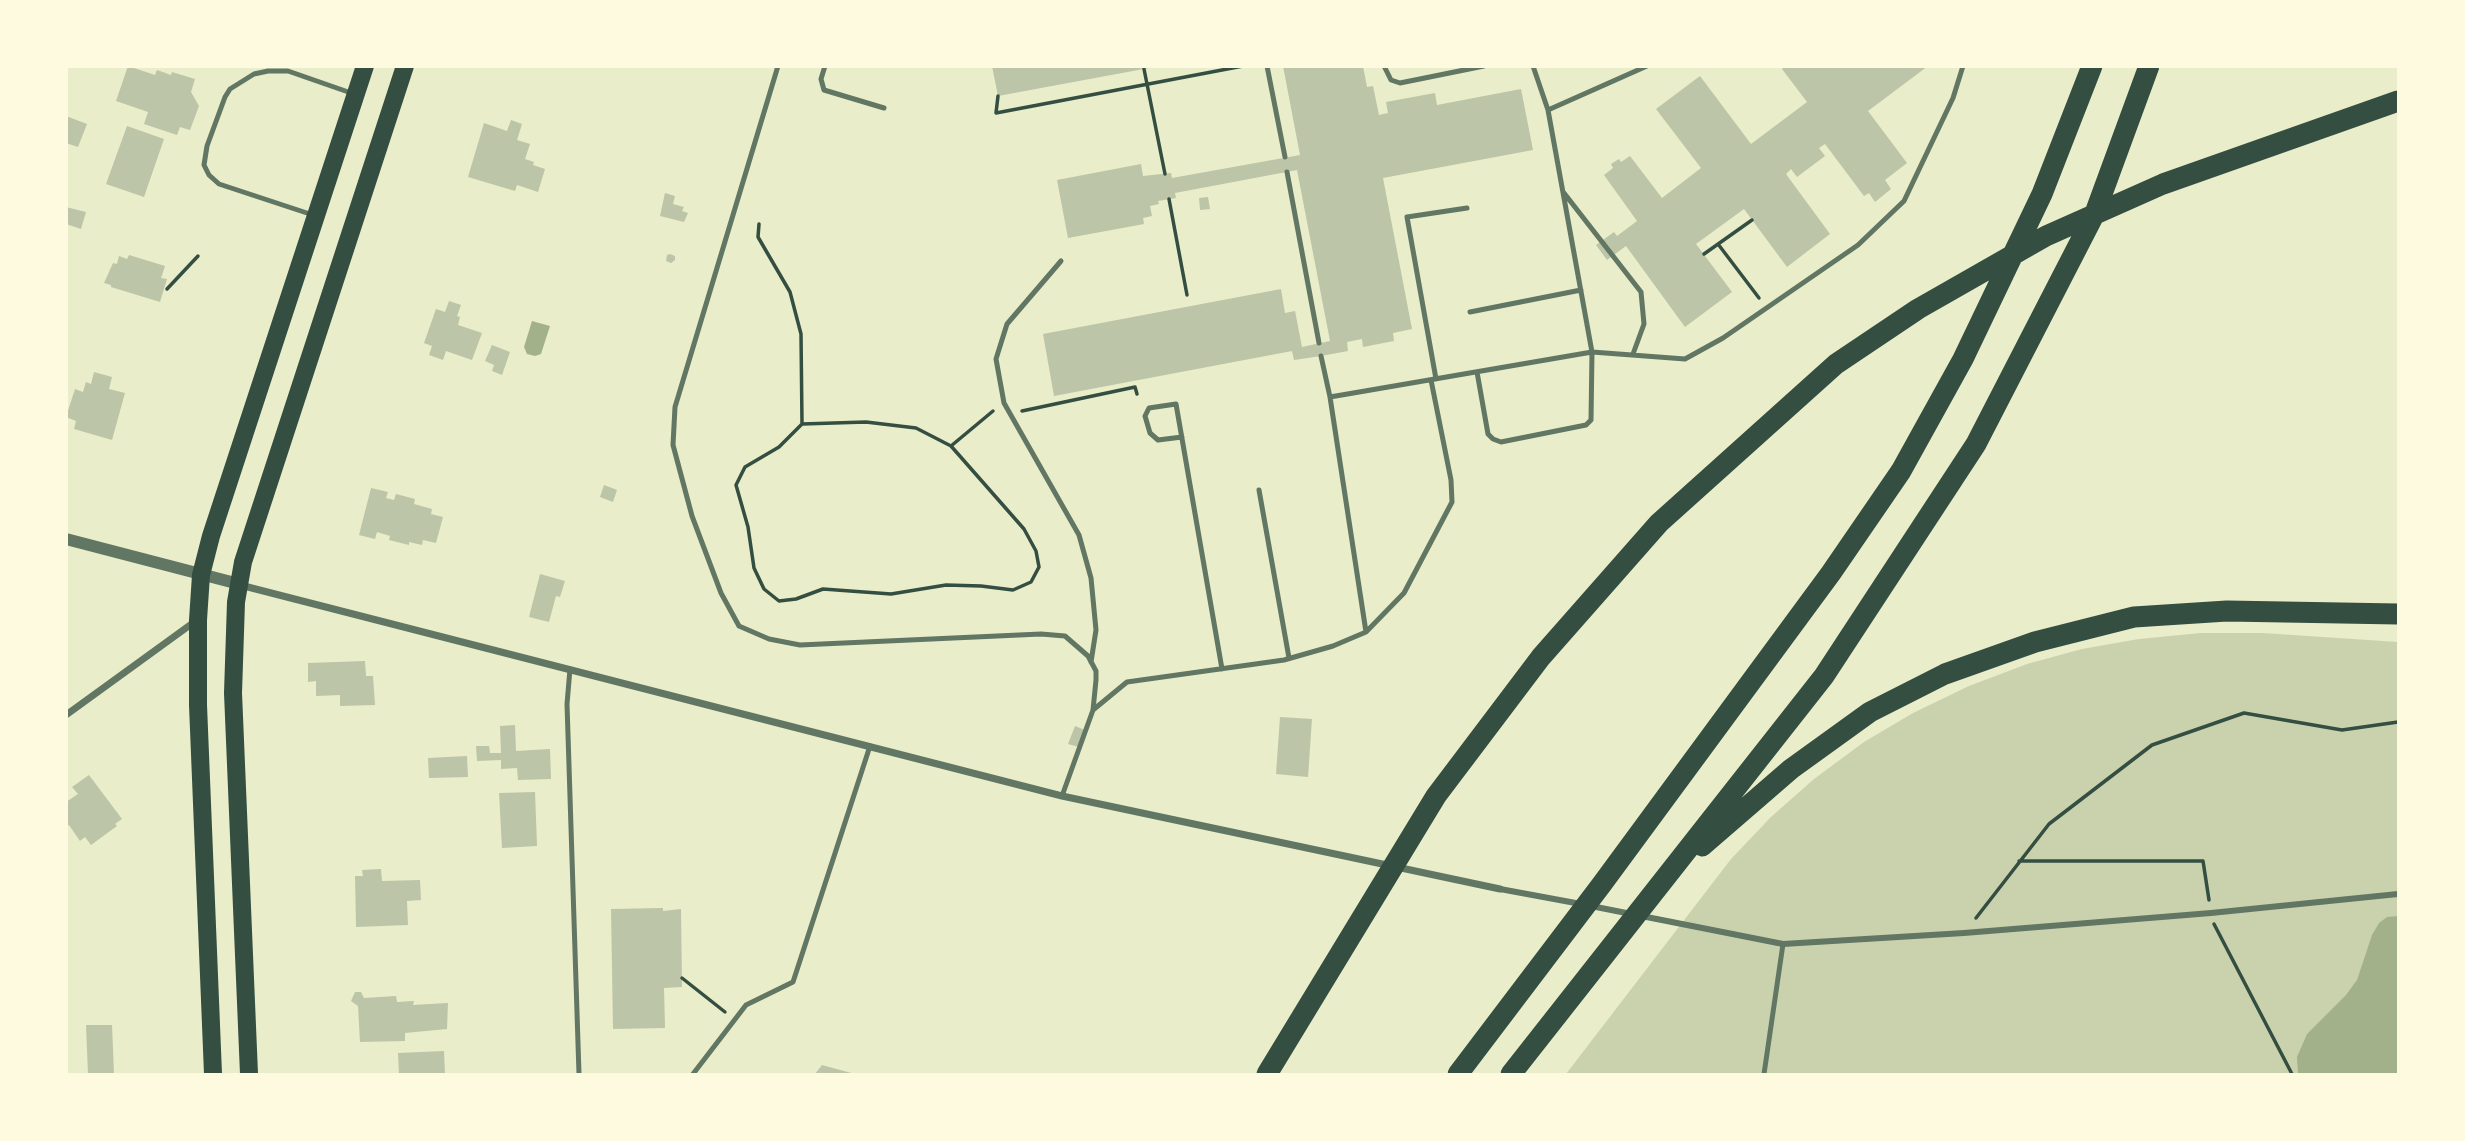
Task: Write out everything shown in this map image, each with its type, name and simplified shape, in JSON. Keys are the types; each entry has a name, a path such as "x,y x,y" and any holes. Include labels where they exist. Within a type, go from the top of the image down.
{"highway":[{"path":"1458,1074 1831,573 1901,471 1963,359 2036,205 2092,66"},
{"path":"1511,1074 1824,676 1976,444 2095,213 2150,66"},
{"path":"1267,1074 1436,796 1541,657 1659,523 1836,364 1918,309 2046,236 2163,184 2399,101"},
{"path":"2285,140 2399,112"},
{"path":"1666,877 1791,769 1870,712 1945,674 2035,642 2134,617 2227,611 2399,614"}],"main road":[{"path":"213,1074 198,705 201,575 211,536 365,66"},
{"path":"249,1074 233,693 239,584 243,562 405,66"}],"street":[{"path":"66,539 1062,796 1500,889 1783,944 1964,933 2211,913 2399,894"},
{"path":"66,715 198,620"}],"lane":[{"path":"778,66 675,407 673,445 692,516 721,593 739,626 769,639 800,645 1041,634 1065,636 1088,656 1096,671 1093,710 1062,796"},
{"path":"825,66 821,79 824,90 884,108"},
{"path":"1267,66 1285,157"},
{"path":"1384,66 1391,79 1400,83 1448,70 1485,66"},
{"path":"1477,372 1488,434 1501,442 1586,425 1591,420 1592,352 1548,110 1533,66"},
{"path":"1548,110 1647,66"},
{"path":"1330,397 1592,352 1685,359 1723,338 1858,245 1904,201 1954,98 1964,66"},
{"path":"316,216 219,184 209,176 204,165 207,146 230,89 254,74 288,71 355,95"},
{"path":"1287,172 1319,343"},
{"path":"1562,190 1641,292 1644,324 1633,354"},
{"path":"1093,710 1127,682 1289,658 1333,646 1366,632 1404,593 1452,502 1451,480 1408,217 1467,208"},
{"path":"1061,261 1007,324 996,359 1004,403 1079,535 1091,578 1096,630 1091,662"},
{"path":"1470,312 1581,290"},
{"path":"1321,356 1330,397 1366,632"},
{"path":"1182,437 1158,440 1150,433 1145,416 1149,408 1176,404 1182,437 1223,669"},
{"path":"1259,490 1289,658"},
{"path":"570,669 567,704 579,1074"},
{"path":"693,1074 746,1005 793,982 870,746"},
{"path":"1764,1074 1783,944"}],"path":[{"path":"998,96 996,113 1243,66"},
{"path":"1144,69 1165,174"},
{"path":"1169,199 1187,295"},
{"path":"1704,254 1752,220"},
{"path":"759,223 758,237 790,292 801,334 802,425"},
{"path":"1718,244 1766,308"},
{"path":"167,289 198,256"},
{"path":"950,446 992,411 1010,413 1135,387 1137,394"},
{"path":"866,422 916,428 950,446 1024,529 1036,551 1039,567 1031,582 1013,590 946,584 891,593 823,589 796,599 779,601 764,589 754,568 748,527 736,485 745,467 779,447 802,425 866,422"},
{"path":"1964,933 2049,824 2152,745 2244,713 2342,730 2399,722"},
{"path":"682,978 735,1019"}],"shaded area":[{"path":"532,321 550,326 541,354 535,356 527,354 524,347"},
{"path":"2201,633 2263,633 2398,642 2398,1074 1566,1074 1731,859 1771,817 1814,779 1864,742 1913,713 1969,686 2027,664 2082,649 2139,639"},
{"path":"2398,916 2398,1074 2298,1074 2297,1057 2307,1034 2346,995 2357,980 2372,935 2379,923 2387,917"}],"building":[{"path":"128,66 155,75 157,70 195,79 191,92 199,106 190,130 180,127 177,135 144,124 148,112 116,101"},
{"path":"992,66 1149,66 1149,68 998,96"},
{"path":"1283,66 1363,66 1367,87 1373,86 1379,115 1388,113 1386,102 1435,93 1437,105 1521,89 1533,150 1383,178 1412,329 1393,333 1394,341 1363,347 1362,339 1347,342 1348,351 1321,356 1294,360 1292,351 1054,396 1043,334 1281,289 1285,313 1295,311 1302,347 1330,341 1297,170 1175,193 1176,198 1158,201 1159,204 1150,206 1152,216 1143,218 1144,224 1068,238 1057,180 1141,164 1143,176 1171,173 1172,178 1300,155"},
{"path":"1785,66 1928,66 1868,111 1907,163 1885,180 1891,189 1875,202 1869,193 1864,196 1825,144 1819,148 1825,156 1797,177 1791,169 1786,174 1830,234 1787,267 1744,209 1696,244 1732,292 1685,327 1626,246 1607,260 1596,245 1614,232 1617,236 1637,221 1604,175 1613,168 1611,164 1630,156 1662,198 1701,168 1656,109 1700,76 1751,144 1807,102 1782,69"},
{"path":"66,116 87,124 78,147 66,143"},
{"path":"511,120 522,124 517,140 530,144 525,159 545,169 538,192 517,185 515,191 468,177 484,123 507,131"},
{"path":"127,126 164,139 144,197 106,184"},
{"path":"665,193 675,196 673,204 684,207 682,211 688,213 684,222 660,216"},
{"path":"1208,197 1210,209 1200,210 1199,198"},
{"path":"66,207 86,212 81,229 66,224"},
{"path":"129,255 165,266 161,278 167,279 160,302 104,283 113,263 117,264 119,256 127,259"},
{"path":"667,255 675,256 671,263 666,261"},
{"path":"449,301 461,305 457,316 460,317 458,325 482,333 472,360 446,351 443,360 429,355 432,346 424,343 436,309 445,312"},
{"path":"492,345 510,352 502,375 492,371 494,365 485,361"},
{"path":"94,372 112,377 109,389 125,393 112,440 74,429 76,421 66,417 75,389 83,392 86,382 91,384"},
{"path":"604,485 617,490 613,502 600,497"},
{"path":"371,488 388,492 386,498 394,500 396,494 415,499 414,504 432,509 431,514 443,517 436,543 423,540 422,545 409,542 409,545 389,540 390,536 377,532 375,539 359,535"},
{"path":"540,574 565,581 560,597 556,596 549,622 529,617"},
{"path":"365,661 366,676 373,676 375,705 340,706 340,695 316,696 316,681 308,682 308,663"},
{"path":"1280,717 1312,719 1308,777 1276,774"},
{"path":"515,725 516,751 550,749 551,779 518,780 517,768 501,769 501,760 477,761 476,746 489,746 490,753 501,753 500,726"},
{"path":"1075,726 1085,730 1079,747 1068,744"},
{"path":"467,756 468,777 429,778 428,758"},
{"path":"89,775 122,819 115,824 117,826 91,845 85,837 80,841 69,825 66,827 66,802 78,794 72,787"},
{"path":"535,792 537,846 502,848 499,793"},
{"path":"381,869 382,881 420,880 421,900 407,901 408,925 356,927 355,876 363,876 362,870"},
{"path":"663,908 663,911 681,909 682,987 664,988 665,1028 613,1029 611,909"},
{"path":"355,992 361,992 364,998 396,996 397,1002 414,1001 413,1005 448,1003 447,1029 405,1033 405,1041 360,1042 358,1006 351,1001"},
{"path":"86,1025 112,1025 114,1074 88,1074"},
{"path":"444,1051 445,1074 399,1074 398,1053"},
{"path":"822,1065 855,1074 815,1074"}]}
